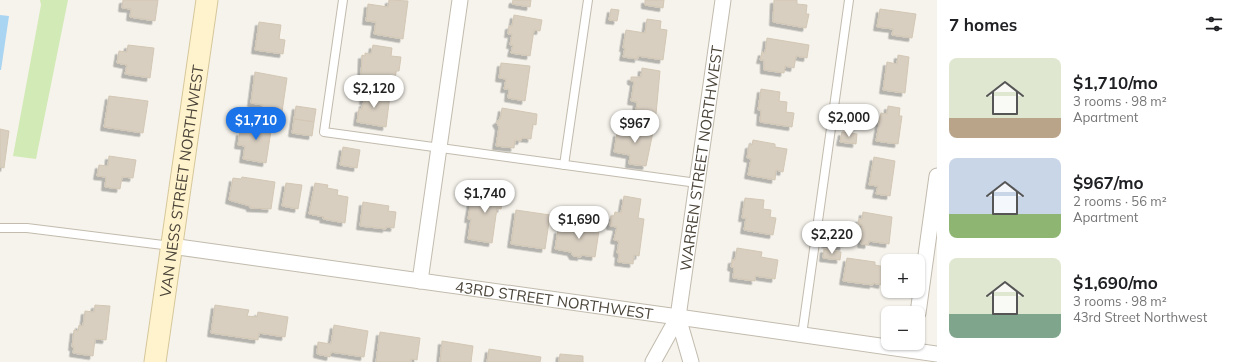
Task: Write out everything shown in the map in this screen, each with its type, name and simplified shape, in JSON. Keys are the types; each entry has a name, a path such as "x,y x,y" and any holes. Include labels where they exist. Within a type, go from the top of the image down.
{"street":[{"name":"VAN NESS STREET NORTHWEST","path":"155,362 207,0"},
{"path":"420,281 460,0"},
{"name":"WARREN STREET NORTHWEST","path":"653,362 678,316 723,0"},
{"path":"919,306 937,176"},
{"name":"43RD STREET NORTHWEST","path":"171,246 678,316 802,335 881,344"},
{"name":"WARREN STREET NORTHWEST","path":"678,316 691,362"},
{"name":"43RD STREET NORTHWEST","path":"923,350 937,354"}],"lane":[{"path":"342,0 324,132 697,183"},
{"path":"564,165 588,0"},
{"path":"802,335 848,0"},
{"path":"0,228 27,228 171,246"}],"green space":[{"path":"40,0 68,0 36,159 13,156 41,5"}],"water":[{"path":"0,15 9,16 1,70 0,70"}],"building":[{"path":"123,0 158,0 155,21 130,17 131,9 122,8"},
{"path":"389,0 408,1 403,39 374,34 376,22 366,21 368,4 388,7"},
{"path":"513,0 531,0 530,7 512,4"},
{"path":"645,0 664,0 663,8 645,5"},
{"path":"774,0 797,0 797,4 807,5 806,14 809,14 806,28 773,22"},
{"path":"611,9 619,10 617,21 609,20"},
{"path":"880,9 916,14 912,38 892,35 893,29 877,27"},
{"path":"514,15 542,20 540,31 534,30 530,56 511,53 513,45 510,45 512,34 508,34 509,26 512,26"},
{"path":"647,19 661,21 660,29 667,30 663,60 638,56 638,59 623,57 626,30 645,33"},
{"path":"259,22 281,25 279,39 285,40 283,54 255,50"},
{"path":"767,38 809,45 807,58 796,56 794,68 785,66 784,73 764,70 764,60 760,60 762,52 765,53"},
{"path":"128,45 154,48 150,78 125,74 127,65 117,63 119,51 127,52"},
{"path":"373,45 392,48 391,56 401,57 399,71 396,71 394,84 361,78 362,55 365,56 365,53 371,54"},
{"path":"898,55 909,57 905,93 883,90 887,62 897,64"},
{"path":"501,63 530,66 525,101 508,98 509,89 504,89 506,79 499,78"},
{"path":"642,68 660,71 656,114 636,111 637,102 631,101 634,82 631,81 631,77 641,77"},
{"path":"255,72 287,78 282,112 263,109 263,105 251,103"},
{"path":"355,84 364,86 363,92 354,91"},
{"path":"761,89 780,92 779,101 787,102 786,112 794,113 792,127 760,122 761,110 758,110"},
{"path":"364,91 390,95 386,127 357,122 359,109 362,109 363,103 366,101 363,101"},
{"path":"109,96 148,101 143,133 104,127"},
{"path":"296,106 316,109 314,122 294,119"},
{"path":"888,106 900,108 899,116 902,116 898,144 876,141 881,113 887,114"},
{"path":"502,108 537,114 536,125 533,124 531,139 522,138 521,141 515,140 514,148 496,146 499,127 496,122 500,119"},
{"path":"294,119 314,122 312,136 292,133"},
{"path":"248,121 272,124 266,163 243,159 245,146 238,145 240,132 246,133"},
{"path":"632,124 654,127 646,166 629,164 630,155 614,152 617,133 622,134 623,128 631,129"},
{"path":"0,129 9,131 4,168 0,167"},
{"path":"842,132 857,134 856,144 840,142"},
{"path":"753,140 775,144 775,147 787,149 783,172 776,170 775,180 748,175 751,159 747,158 749,145 752,145"},
{"path":"343,147 360,150 357,168 340,165"},
{"path":"109,156 136,160 133,178 122,177 120,189 105,187 106,177 97,176 99,165 108,166"},
{"path":"874,157 895,161 890,196 876,194 878,186 869,185"},
{"path":"242,177 275,182 271,209 250,208 250,206 229,200 233,178 241,179"},
{"path":"286,183 302,185 298,209 282,206"},
{"path":"315,183 328,185 327,188 338,190 337,195 348,197 345,223 323,219 324,217 309,214"},
{"path":"490,183 505,186 501,209 497,208 492,243 468,239 471,219 468,219 472,196 488,199"},
{"path":"624,196 641,199 638,218 644,219 639,256 634,255 633,264 618,262 619,254 617,253 619,241 614,240 617,227 610,226 611,216 614,216 615,212 621,213"},
{"path":"745,198 764,200 763,209 771,210 770,217 776,218 773,235 744,230 746,218 742,218"},
{"path":"363,202 389,206 388,211 396,212 394,228 386,227 386,229 360,226"},
{"path":"516,210 550,215 545,249 511,244"},
{"path":"863,212 892,217 889,244 869,241 868,245 861,244 862,240 859,239 862,225 858,225 859,219 862,219"},
{"path":"589,222 600,224 595,257 581,255 581,257 573,256 571,252 555,249 558,230 574,232 575,223 589,225"},
{"path":"827,228 846,231 843,247 825,244"},
{"path":"737,248 762,252 761,257 778,260 775,279 755,276 755,281 733,278 734,268 731,267 732,260 735,260"},
{"path":"824,249 841,252 840,260 823,258"},
{"path":"847,258 875,262 875,265 881,266 881,285 843,281"},
{"path":"95,305 110,306 106,340 95,339 93,356 73,353 74,347 72,347 74,330 78,331 79,325 83,326 85,311 94,312"},
{"path":"215,305 249,310 247,316 257,317 258,312 288,317 285,337 259,333 258,340 211,333"},
{"path":"334,325 368,331 364,357 331,352 330,357 317,354 318,342 331,344"},
{"path":"380,332 420,338 417,360 411,359 411,362 376,362"},
{"path":"442,341 473,346 471,362 440,362"},
{"path":"489,349 541,357 540,362 487,362"},
{"path":"560,354 583,356 583,362 559,362"}]}
